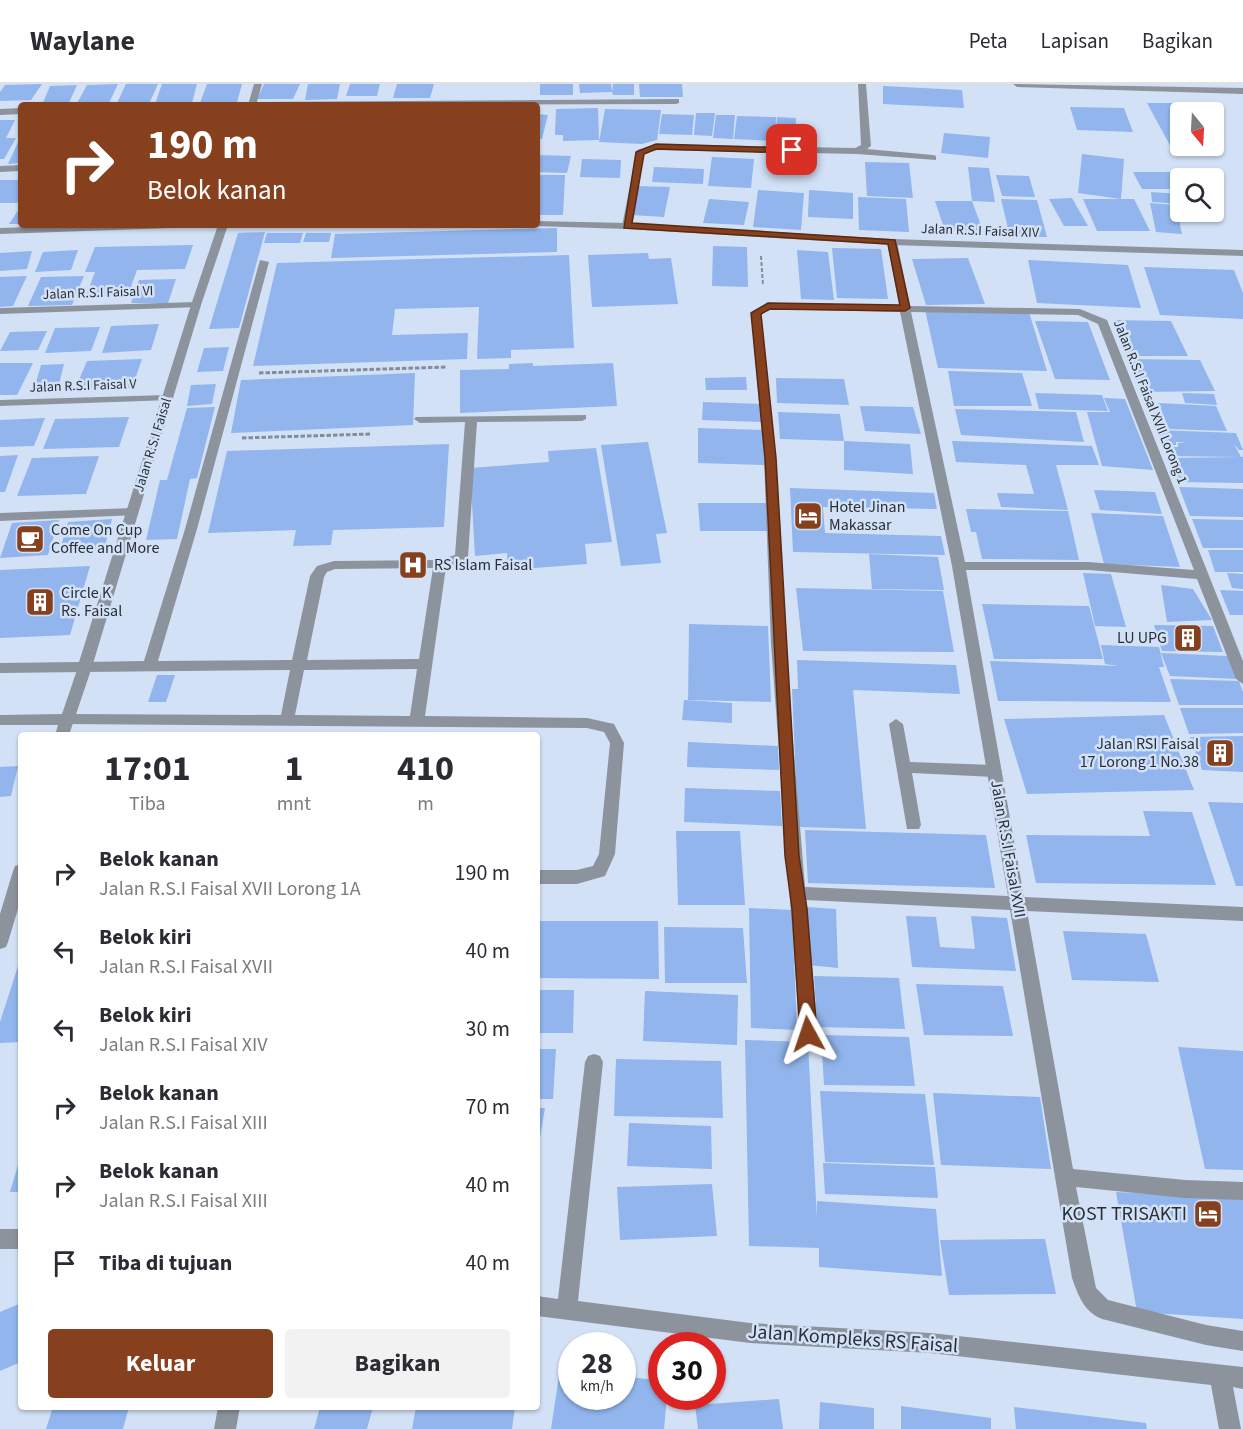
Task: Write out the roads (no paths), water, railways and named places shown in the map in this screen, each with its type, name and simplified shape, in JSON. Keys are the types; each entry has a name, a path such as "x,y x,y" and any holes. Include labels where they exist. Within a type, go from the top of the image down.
{"street":[{"path":"253,102 258,84"},
{"path":"857,151 866,146 862,84"},
{"path":"1017,84 1243,91"},
{"path":"511,102 676,100"},
{"path":"0,112 18,111"},
{"path":"627,226 640,152 647,149 665,147 857,151 933,158"},
{"path":"0,169 18,168"},
{"name":"Jalan R.S.I Faisal XIV","path":"540,224 627,226 892,242 1243,253"},
{"path":"0,231 86,228"},
{"name":"Jalan R.S.I Faisal","path":"63,732 196,304 222,228"},
{"name":"Jalan R.S.I Faisal XVII","path":"892,242 926,416 959,566 1077,1258 1088,1296 1102,1309 1123,1316 1243,1341"},
{"path":"149,667 191,529 214,438 264,262"},
{"name":"Jalan R.S.I Faisal VI","path":"0,310 196,304"},
{"name":"Jalan R.S.I Faisal XVII Lorong 1","path":"796,893 778,645 770,458 756,313 764,306 1080,312 1103,322 1243,679"},
{"name":"Jalan R.S.I Faisal V","path":"0,403 167,398"},
{"path":"420,419 582,417"},
{"path":"287,720 317,576 322,569 334,566 440,564 461,556 471,419"},
{"path":"0,517 133,512"},
{"path":"417,720 440,564"},
{"path":"959,566 1088,566 1202,575"},
{"path":"0,668 299,667 426,664"},
{"path":"0,720 417,720 587,723 609,728 617,743 607,854 599,871 578,877 540,877"},
{"path":"328,732 330,720"},
{"path":"896,724 914,825"},
{"path":"903,767 994,771"},
{"path":"0,942 18,881"},
{"path":"808,1034 796,893 1018,906 1243,914"},
{"path":"567,1310 594,1062"},
{"path":"1064,1177 1185,1189 1243,1191"},
{"path":"0,1239 18,1239"},
{"name":"Jalan Kompleks RS Faisal","path":"540,1306 750,1333 930,1343 1243,1378"},
{"path":"1220,1375 1230,1429"},
{"path":"225,1429 228,1410"}],"place":[{"name":"Hotel Jinan Makassar","path":"808,516"},
{"name":"Come On Cup Coffee and More","path":"30,539"},
{"name":"RS Islam Faisal","path":"413,565"},
{"name":"Circle K Rs. Faisal","path":"40,602"},
{"name":"LU UPG","path":"1188,638"},
{"name":"Jalan RSI Faisal 17 Lorong 1 No.38","path":"1220,753"},
{"name":"KOST TRISAKTI","path":"1208,1214"}]}
